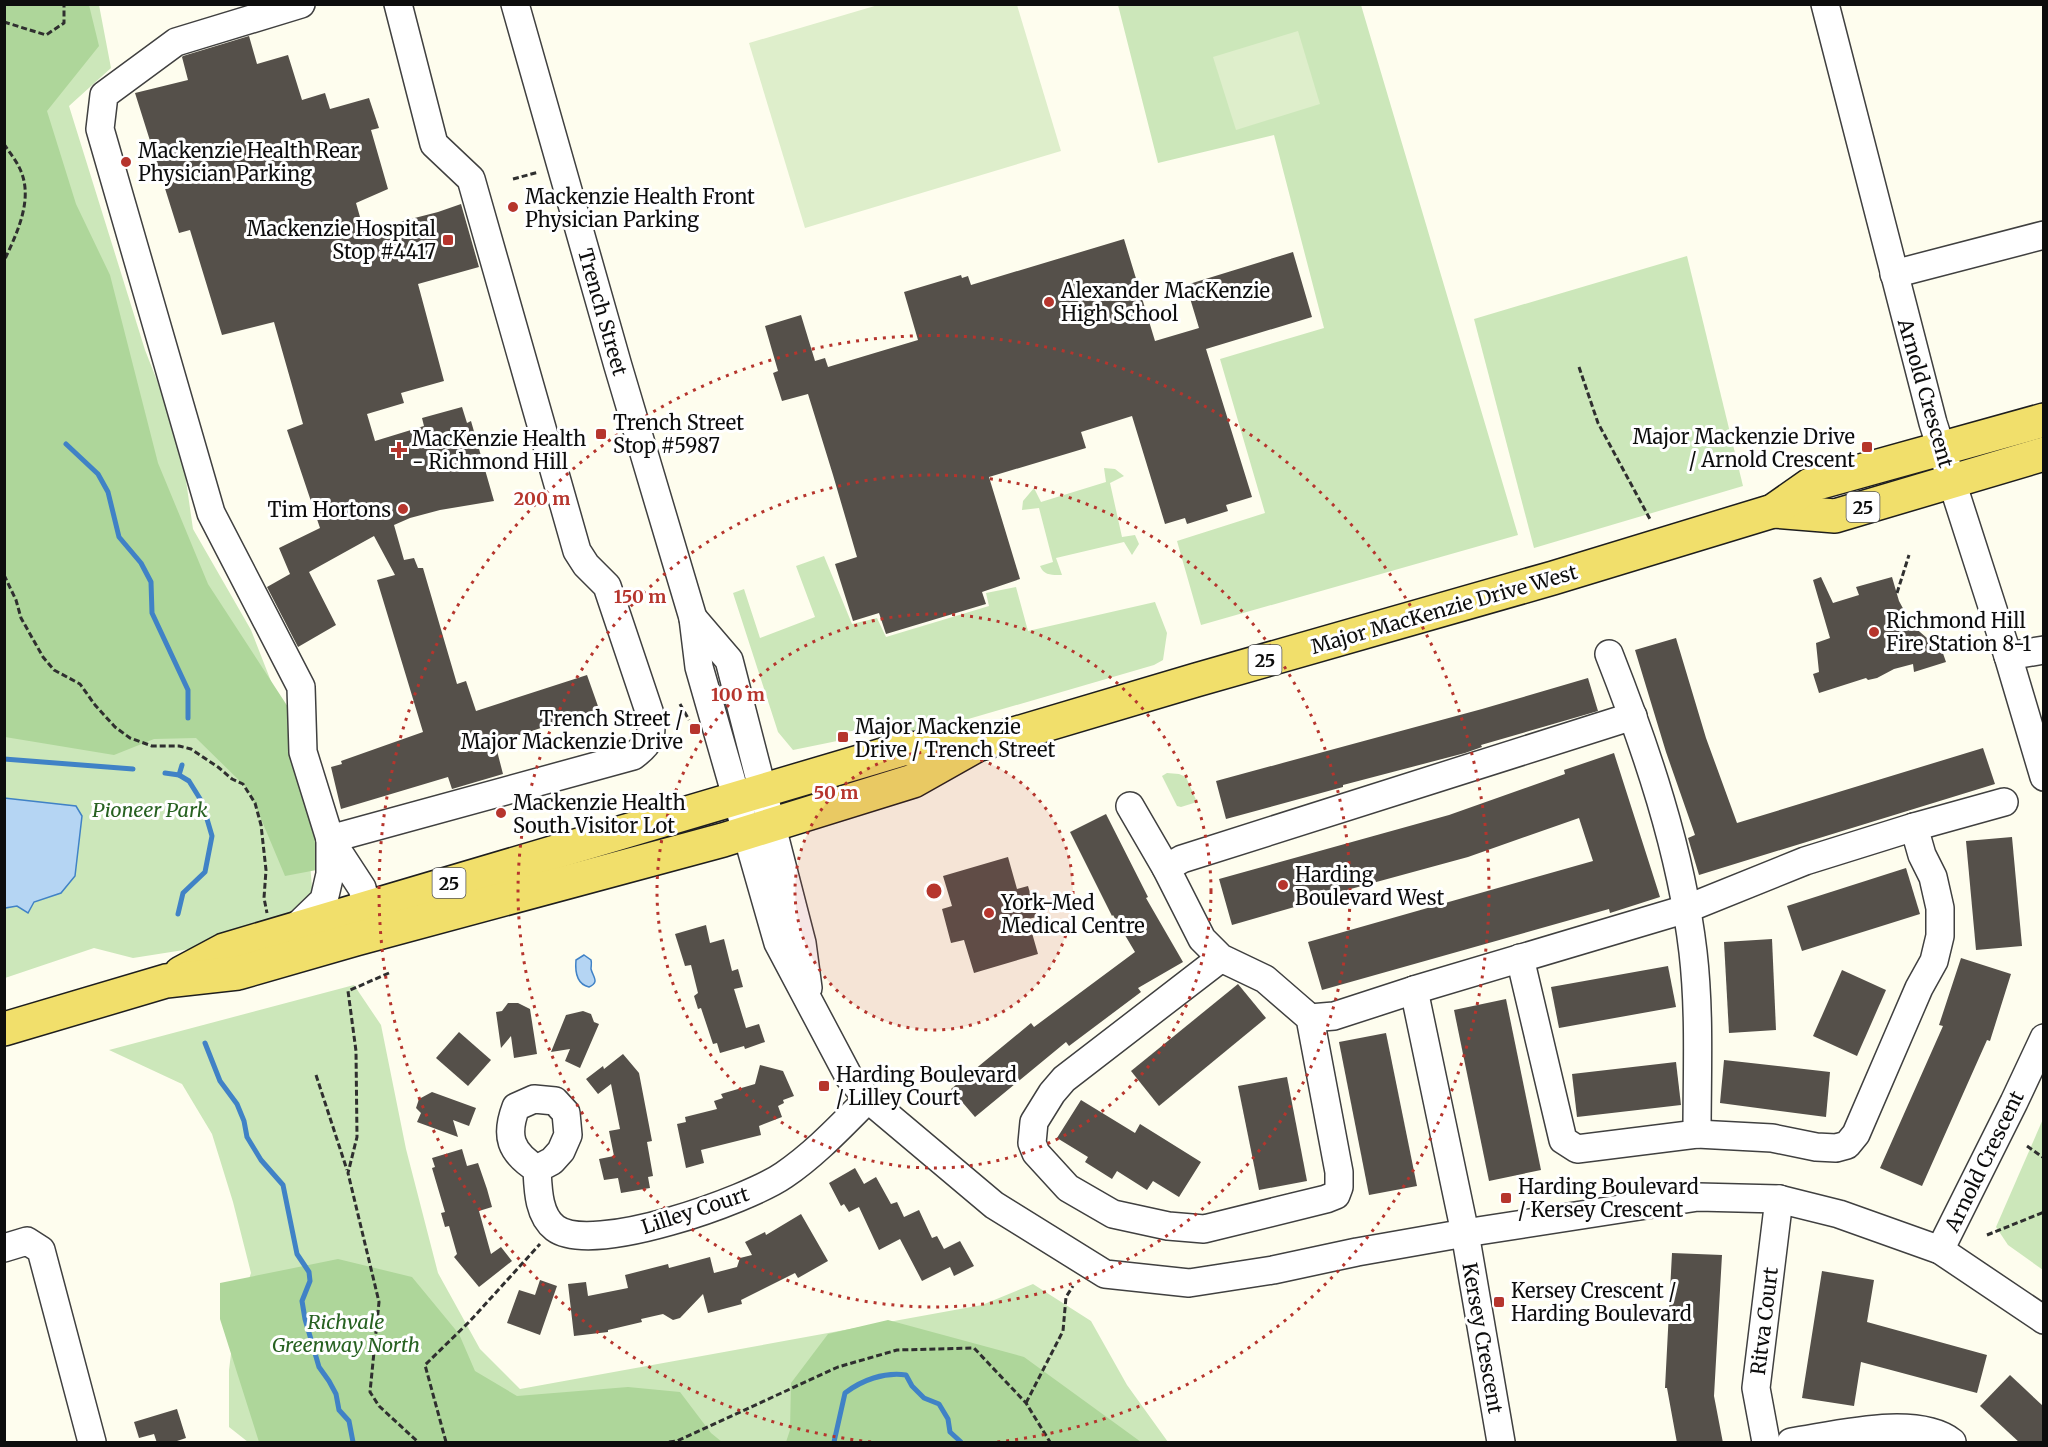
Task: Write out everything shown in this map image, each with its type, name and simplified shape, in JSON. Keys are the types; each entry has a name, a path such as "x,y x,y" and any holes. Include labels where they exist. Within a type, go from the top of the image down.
{"main road":[{"name":"Major MacKenzie Drive West","path":"166,981 281,923 371,920 758,829 913,781 977,746 1196,680 1553,578 1773,511 1810,485 2043,420"},
{"name":"Major MacKenzie Drive West","path":"1773,511 1835,516 2043,454"},
{"name":"Major MacKenzie Drive West","path":"4,1029 166,981 238,973 371,920 751,794 903,749 977,746"}],"street":[{"path":"301,4 176,42 104,95 100,129 211,513 300,687 303,752 330,840 362,888 371,920"},
{"path":"330,840 633,756 646,746 651,736 650,714 607,586 586,565 577,551 471,179 434,144 398,4"},
{"name":"Trench Street","path":"515,4 618,366 693,618 729,660 758,829 802,943 809,1001 849,1077 868,1099"},
{"name":"Arnold Crescent","path":"1825,4 1933,423 2008,656 2043,777"},
{"path":"1894,274 2043,235"},
{"path":"2008,656 2043,650"},
{"path":"1609,654 1633,716 1665,814 1686,909 1693,951 1697,1004 1697,1134"},
{"path":"1166,868 1182,859 1633,716"},
{"path":"1310,1018 1334,1016 1686,909 1805,861 2004,802"},
{"path":"1130,807 1166,868 1202,939 1221,958 1265,979 1310,1018 1339,1172 1339,1187 1336,1195 1305,1205 1204,1228 1168,1226 1113,1214 1068,1188 1036,1153 1032,1143 1034,1122 1052,1093 1064,1079 1221,958"},
{"path":"1520,958 1563,1140 1577,1149 1697,1134 1772,1138 1816,1148 1836,1148 1847,1145 1856,1134 1934,961 1940,936 1940,908 1933,877 1922,855 1914,827"},
{"path":"281,923 324,900 330,874 330,840"},
{"path":"1414,990 1465,1233"},
{"name":"Arnold Crescent","path":"1940,1250 2014,1102 2043,1038"},
{"path":"868,1099 994,1205 1105,1274 1189,1283 1273,1270 1465,1233 1698,1197 1779,1199 1839,1214 1940,1250 2043,1320"},
{"name":"Lilley Court","path":"555,1228 567,1234 592,1236 632,1230 743,1197 783,1176 813,1153 868,1099"},
{"path":"537,1169 539,1194 546,1218 555,1228"},
{"name":"Ritva Court","path":"1766,1443 1756,1388 1779,1199"},
{"name":"Kersey Crescent","path":"1465,1233 1501,1443"},
{"path":"4,1248 27,1242 41,1250 92,1443"},
{"path":"1791,1443 1853,1431 1889,1429 1920,1430 1947,1438 1952,1443"}],"path":[{"path":"4,22 46,35 64,23 64,4"},
{"path":"4,144 20,169 26,192 19,231 4,261"},
{"path":"513,179 539,172"},
{"path":"1139,290 1143,289 1145,296"},
{"path":"1579,367 1598,423 1649,517 1660,545"},
{"path":"1896,592 1909,555"},
{"path":"4,575 32,640 54,670 80,684 115,727 130,738 152,746 179,746 191,749 232,779 243,784 255,803 261,825 266,870 264,898 281,923"},
{"path":"680,704 690,721"},
{"path":"348,1173 357,1137 357,1051 348,991 389,973"},
{"path":"316,1075 348,1173 379,1302 370,1392 379,1406 418,1443"},
{"path":"2027,1146 2043,1158"},
{"path":"1987,1235 2043,1212"},
{"path":"446,1443 425,1365 470,1321 555,1228"},
{"path":"1026,1403 1063,1331 1066,1297 1073,1286"},
{"path":"669,1443 838,1367 897,1350 974,1348 1026,1403 1050,1443"}],"green space":[{"name":"Pioneer Park","path":"4,5 99,5 111,68 69,106 145,350 180,439 193,529 251,630 283,712 308,840 314,911 241,941 133,958 94,948 5,978"},
{"name":"Pioneer Park","path":"4,5 89,5 99,46 47,111 76,204 110,275 158,463 208,584 288,707 294,756 327,868 285,876 249,790 196,738 154,739 114,755 5,737"},
{"path":"878,5 1017,5 1061,151 805,228 749,43"},
{"path":"1118,5 1361,5 1518,535 1201,625 1177,541 1265,513 1220,359 1324,328 1274,135 1158,163"},
{"path":"1298,31 1320,104 1236,130 1213,57"},
{"path":"1687,256 1743,486 1534,548 1474,319"},
{"path":"1104,468 1115,469 1124,476 1110,483 1122,537 1135,535 1139,544 1132,555 1124,542 1056,558 1062,575 1046,573 1040,566 1053,562 1039,508 1022,510 1023,501 1034,488 1041,502 1106,482"},
{"path":"824,556 852,624 877,618 886,637 989,606 986,593 1016,587 1028,631 1155,602 1167,633 1163,660 1154,665 958,722 879,741 875,727 840,733 842,740 793,750 778,732 733,593 744,589 760,638 815,617 796,566"},
{"path":"1167,773 1186,777 1197,802 1177,806 1162,776"},
{"name":"Richvale Greenway North","path":"354,985 381,1025 406,1149 438,1273 480,1349 520,1389 982,1305 1033,1284 1091,1321 1127,1385 1168,1442 248,1442 229,1427 229,1370 235,1321 251,1273 233,1202 212,1134 182,1084 109,1050"},
{"path":"2043,1119 2043,1270 2008,1245 1996,1227"},
{"path":"338,1259 412,1277 459,1334 475,1371 517,1396 628,1387 680,1392 711,1433 722,1442 259,1442 220,1319 220,1283"},
{"path":"888,1320 1024,1357 1141,1442 786,1442 790,1430 791,1383 828,1334"}],"water":[{"path":"4,798 76,806 82,816 75,876 61,893 34,902 28,913 17,906 5,908"},
{"path":"584,955 591,960 591,969 595,979 589,987 581,983 576,973 576,960"}],"building":[{"path":"249,36 257,64 288,55 302,100 325,93 330,109 369,98 379,128 371,130 388,189 356,203 364,231 461,204 479,267 418,284 444,381 401,393 404,403 367,414 375,441 424,426 422,418 462,407 467,423 471,421 494,501 440,510 394,525 404,560 414,558 418,568 423,568 457,684 466,681 476,711 587,675 599,709 495,743 503,774 452,789 448,777 341,809 331,767 342,764 341,761 423,732 377,580 395,575 374,536 309,572 336,625 298,647 267,587 290,574 279,548 320,528 287,430 303,424 274,322 222,335 190,230 179,233 135,93 188,80 183,56"},
{"path":"1124,239 1155,341 1199,328 1186,285 1293,252 1312,317 1206,349 1252,497 1226,505 1228,511 1187,524 1185,518 1165,524 1132,416 1081,432 1086,448 989,477 1020,579 982,592 986,604 886,634 879,613 853,621 835,564 857,557 833,475 808,394 782,401 773,373 778,371 765,326 801,315 815,361 825,358 828,367 918,340 904,292 961,275 962,278 968,276 971,285"},
{"name":"Richmond Hill Fire Station 8-1","path":"1821,577 1833,603 1859,595 1856,587 1892,577 1899,601 1912,625 1928,639 1938,639 1946,662 1914,672 1913,664 1894,669 1877,678 1868,680 1866,678 1819,693 1813,674 1819,672 1816,643 1830,638 1813,580"},
{"path":"1676,638 1706,738 1737,823 1983,748 1995,784 1699,875 1688,838 1695,835 1666,752 1635,650"},
{"path":"1588,678 1598,711 1481,745 1482,747 1465,753 1226,819 1216,781"},
{"path":"1614,753 1660,897 1610,913 1609,909 1322,990 1308,942 1593,861 1579,818 1468,857 1232,925 1219,879 1449,815 1565,774 1564,770"},
{"path":"1106,814 1148,897 1146,898 1183,962 1138,988 1141,992 1069,1046 1066,1042 975,1117 951,1089 1031,1023 1034,1027 1135,952 1112,916 1070,832"},
{"path":"2012,837 2022,946 1976,950 1966,841"},
{"name":"York-Med Medical Centre","path":"1008,857 1017,889 1028,886 1037,917 1028,919 1038,954 974,973 964,940 951,943 942,909 952,906 943,876"},
{"path":"1906,868 1920,914 1802,951 1787,906"},
{"path":"706,925 710,943 724,939 732,971 738,969 743,987 734,989 746,1028 759,1024 765,1042 745,1049 744,1046 720,1053 717,1043 713,1044 701,1008 698,1009 694,996 698,993 691,965 685,966 675,934"},
{"path":"1772,939 1776,1030 1729,1033 1724,942"},
{"path":"1961,958 2011,974 1990,1041 1987,1040 1922,1186 1880,1168 1943,1026 1939,1025"},
{"path":"1668,966 1676,1007 1559,1028 1551,987"},
{"path":"1842,970 1886,990 1857,1056 1813,1036"},
{"path":"1238,984 1266,1018 1159,1106 1131,1071"},
{"path":"1506,999 1541,1170 1489,1181 1454,1010"},
{"path":"508,1003 518,1003 530,1009 537,1054 514,1058 511,1036 501,1048 496,1012 502,1011"},
{"path":"583,1011 591,1014 594,1022 599,1024 580,1068 565,1061 570,1049 551,1052 566,1015"},
{"path":"459,1032 491,1060 468,1086 436,1058"},
{"path":"1386,1033 1417,1186 1369,1195 1339,1042"},
{"path":"623,1054 639,1073 652,1141 647,1142 653,1176 648,1177 650,1188 621,1193 618,1178 604,1180 599,1159 614,1156 609,1131 620,1129 611,1084 598,1094 586,1079"},
{"path":"1724,1060 1830,1072 1826,1117 1720,1103"},
{"path":"1676,1062 1681,1105 1577,1117 1572,1074"},
{"path":"760,1065 783,1071 794,1096 783,1100 784,1103 778,1106 782,1117 759,1126 761,1135 701,1150 704,1163 686,1168 677,1124 686,1122 685,1117 717,1109 714,1101 723,1098 721,1094 755,1084"},
{"path":"1287,1077 1307,1181 1259,1190 1238,1086"},
{"path":"432,1092 476,1108 469,1126 453,1120 458,1137 417,1122 421,1113 416,1108 419,1099"},
{"path":"1081,1100 1135,1133 1140,1124 1201,1162 1179,1197 1153,1181 1147,1190 1117,1171 1112,1179 1085,1162 1088,1157 1057,1138"},
{"path":"462,1149 467,1166 478,1163 492,1207 479,1211 491,1254 501,1247 512,1261 479,1287 454,1257 457,1254 449,1226 445,1227 441,1213 445,1212 432,1168 435,1167 432,1158"},
{"path":"855,1168 864,1184 876,1177 891,1204 897,1202 904,1217 919,1210 932,1238 937,1236 944,1249 960,1241 974,1266 954,1276 950,1267 922,1281 900,1239 879,1250 859,1207 849,1212 844,1204 841,1206 829,1183"},
{"path":"801,1214 828,1261 798,1278 795,1273 741,1300 742,1304 708,1313 703,1294 680,1318 673,1320 663,1314 641,1319 642,1322 608,1330 608,1332 574,1336 568,1284 586,1282 588,1296 628,1288 625,1275 668,1264 669,1268 710,1257 714,1273 737,1267 740,1258 752,1255 745,1242 765,1232 766,1235"},
{"path":"1672,1253 1722,1255 1714,1396 1723,1443 1677,1443 1667,1388 1665,1388"},
{"path":"1822,1271 1874,1280 1867,1322 1987,1355 1977,1393 1861,1362 1854,1406 1802,1398"},
{"path":"540,1280 557,1286 540,1335 507,1323 519,1290 535,1295"},
{"path":"2010,1375 2043,1406 2043,1443 2020,1443 1980,1406"},
{"path":"177,1409 186,1438 171,1443 157,1443 154,1434 139,1438 134,1422"}],"waterway":[{"path":"66,444 98,474 108,492 119,537 141,563 151,582 152,613 188,690 188,718"},
{"path":"4,759 133,769"},
{"path":"179,775 182,765"},
{"path":"165,773 179,775 189,781 202,802 212,836 205,872 183,893 178,914"},
{"path":"205,1043 220,1081 237,1104 247,1137 261,1160 283,1185 297,1254 309,1272 310,1281 302,1301 305,1319 319,1367 336,1394 339,1410 349,1421 353,1442"},
{"path":"834,1442 845,1393 874,1378 898,1374 906,1375 912,1386 924,1398 939,1404 948,1419 950,1432 961,1442"}],"place":[{"name":"Mackenzie Health Rear Physician Parking","path":"126,162"},
{"name":"Mackenzie Health Front Physician Parking","path":"513,207"},
{"name":"Mackenzie Hospital Stop #4417","path":"448,240"},
{"name":"Alexander MacKenzie High School","path":"1049,302"},
{"name":"Trench Street Stop #5987","path":"601,434"},
{"name":"Major Mackenzie Drive / Arnold Crescent","path":"1867,447"},
{"name":"MacKenzie Health - Richmond Hill","path":"399,450"},
{"name":"Tim Hortons","path":"403,509"},
{"name":"Richmond Hill Fire Station 8-1","path":"1874,632"},
{"name":"Trench Street / Major Mackenzie Drive","path":"695,729"},
{"name":"Major Mackenzie Drive / Trench Street","path":"843,737"},
{"name":"Mackenzie Health South Visitor Lot","path":"501,813"},
{"name":"Harding Boulevard West","path":"1283,885"},
{"name":"York-Med Medical Centre","path":"989,913"},
{"name":"Harding Boulevard / Lilley Court","path":"824,1086"},
{"name":"Harding Boulevard / Kersey Crescent","path":"1506,1198"},
{"name":"Kersey Crescent / Harding Boulevard","path":"1499,1302"}]}
